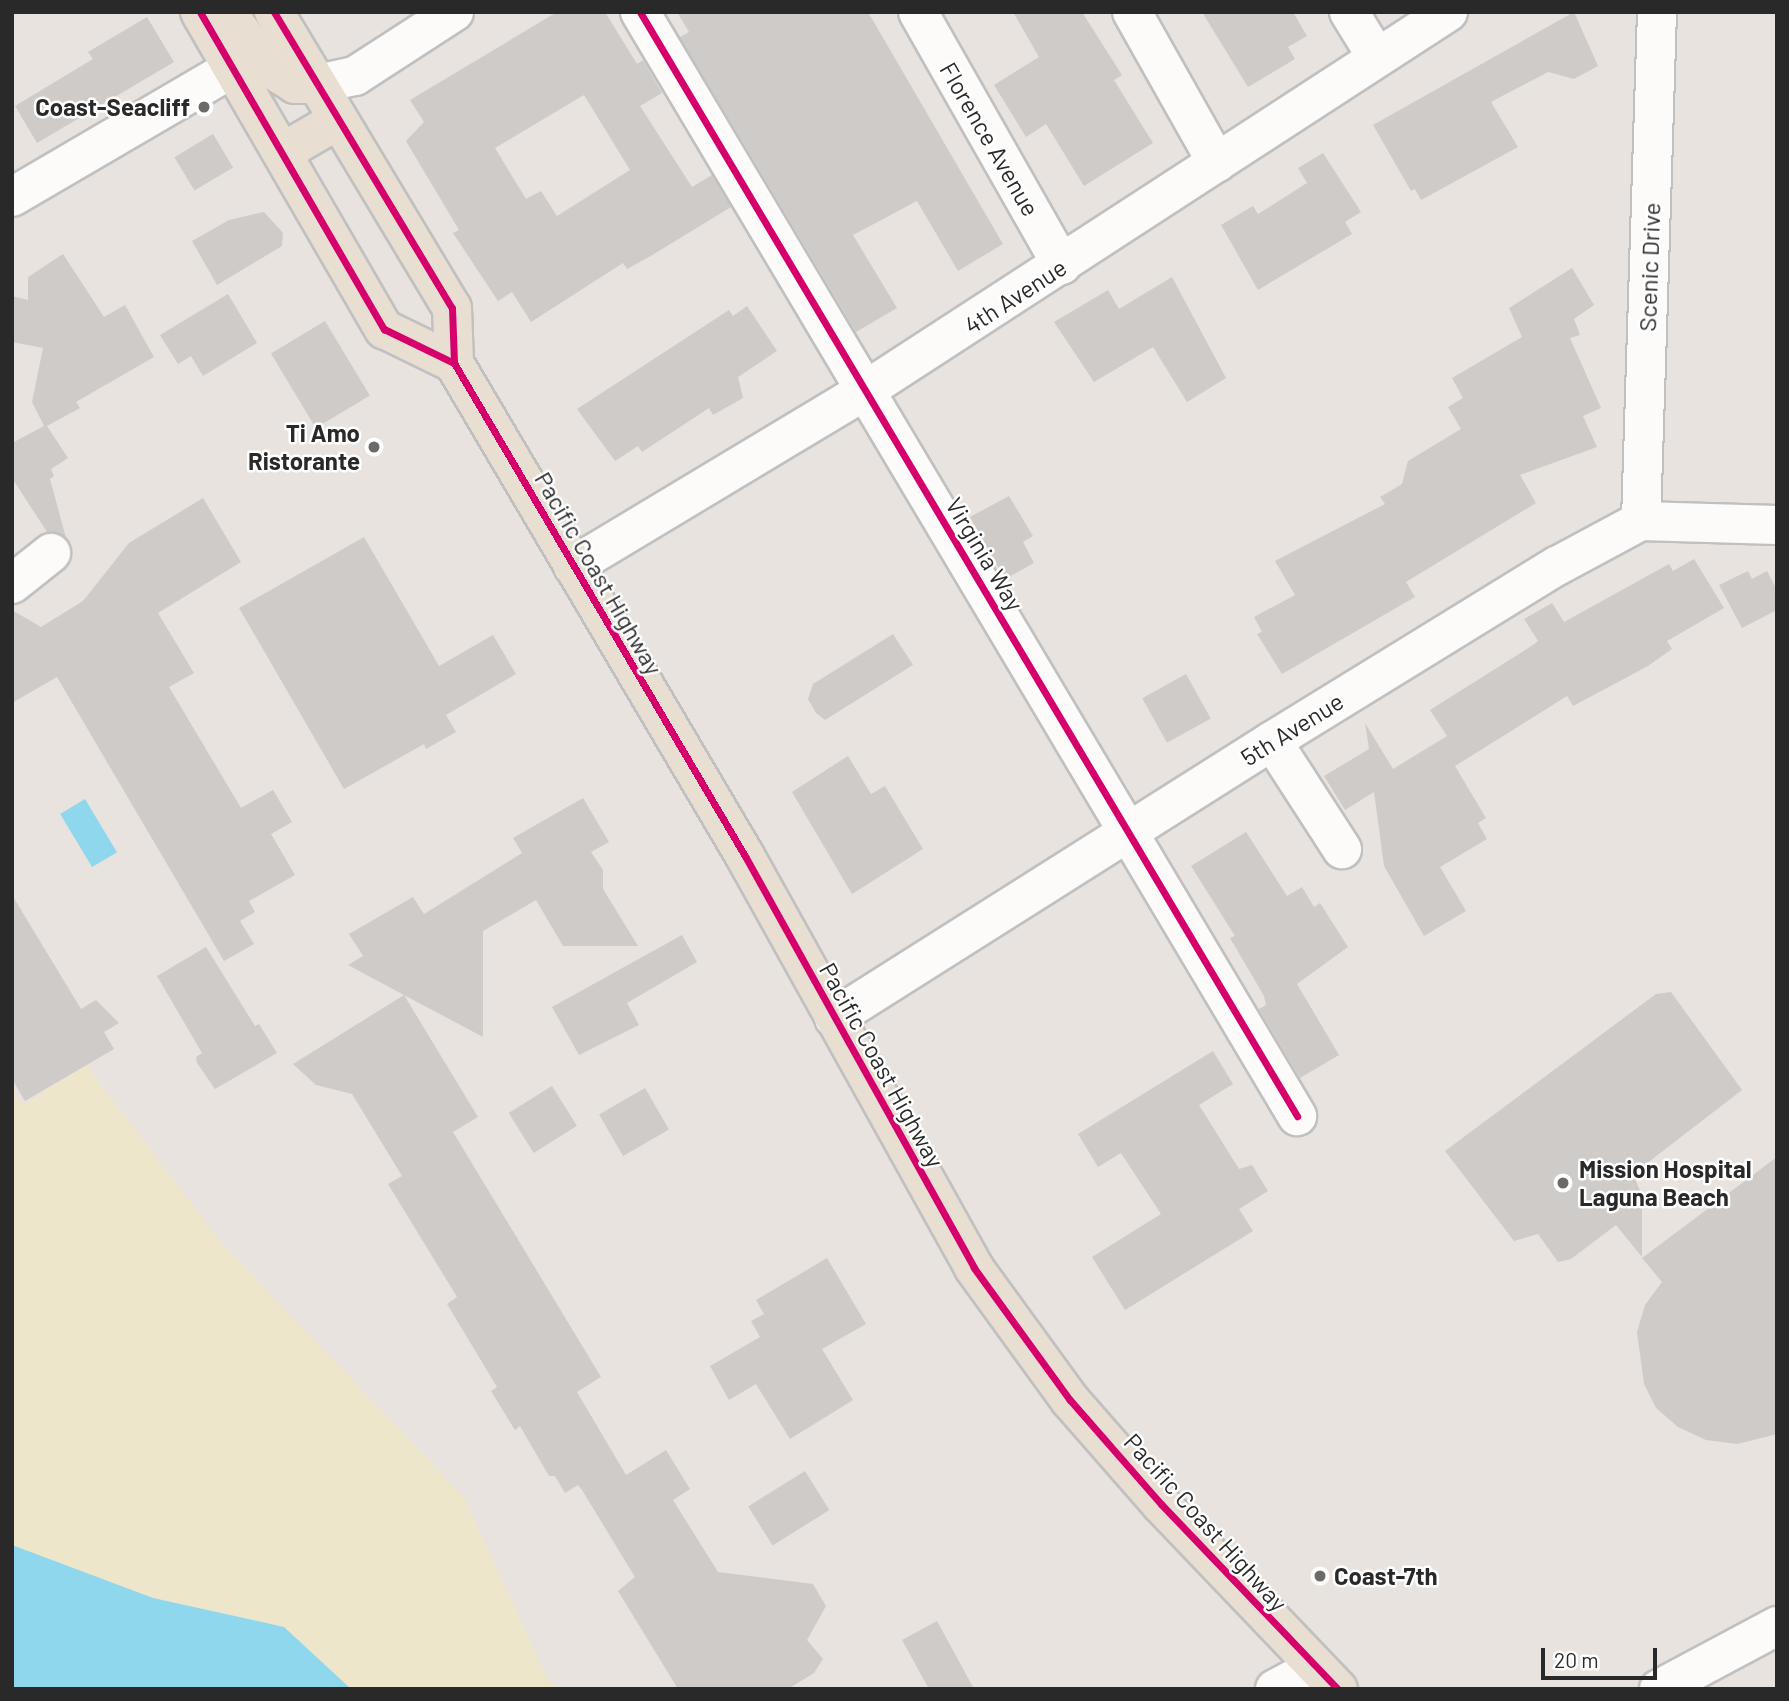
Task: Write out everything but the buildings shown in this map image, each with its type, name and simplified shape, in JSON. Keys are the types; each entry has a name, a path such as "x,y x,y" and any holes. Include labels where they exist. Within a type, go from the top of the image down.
{"highway":[{"path":"200,12 384,330 454,363"},
{"path":"227,12 264,65 295,84 317,84"},
{"name":"Pacific Coast Highway","path":"274,12 452,308 454,363 745,856 974,1268 1042,1366 1161,1504 1326,1678"},
{"path":"283,152 338,120"}],"street":[{"path":"317,84 355,76 454,12"},
{"name":"Virginia Way","path":"640,12 1130,829 1297,1116"},
{"name":"Florence Avenue","path":"918,12 1062,265"},
{"path":"1132,12 1217,163"},
{"path":"1349,12 1377,56"},
{"name":"4th Avenue","path":"573,566 866,390 1448,12"},
{"name":"Scenic Drive","path":"1641,521 1657,12"},
{"path":"12,198 233,68"},
{"path":"1641,521 1777,526"},
{"name":"5th Avenue","path":"834,1018 1272,741 1557,566 1641,521"},
{"path":"12,584 51,553"},
{"path":"1272,741 1342,849"},
{"path":"1659,1689 1777,1626"},
{"path":"1275,1689 1326,1678"}],"sand":[{"path":"86,1065 222,1244 464,1497 546,1676 557,1689 351,1689 284,1627 154,1598 12,1545 12,1088 23,1105"}],"water":[{"path":"85,799 117,852 92,867 60,814"},
{"path":"12,1545 153,1598 284,1627 351,1689 12,1689"}],"cycle path":[{"path":"200,12 384,329 454,363"},
{"path":"274,12 452,308 454,363 745,856 974,1268 1070,1400 1161,1504 1338,1689"},
{"path":"640,12 1297,1116"}],"place":[{"name":"Coast-Seacliff","path":"204,107"},
{"name":"Ti Amo Ristorante","path":"374,447"},
{"name":"Mission Hospital Laguna Beach","path":"1563,1183"},
{"name":"Coast-7th","path":"1320,1576"}]}
